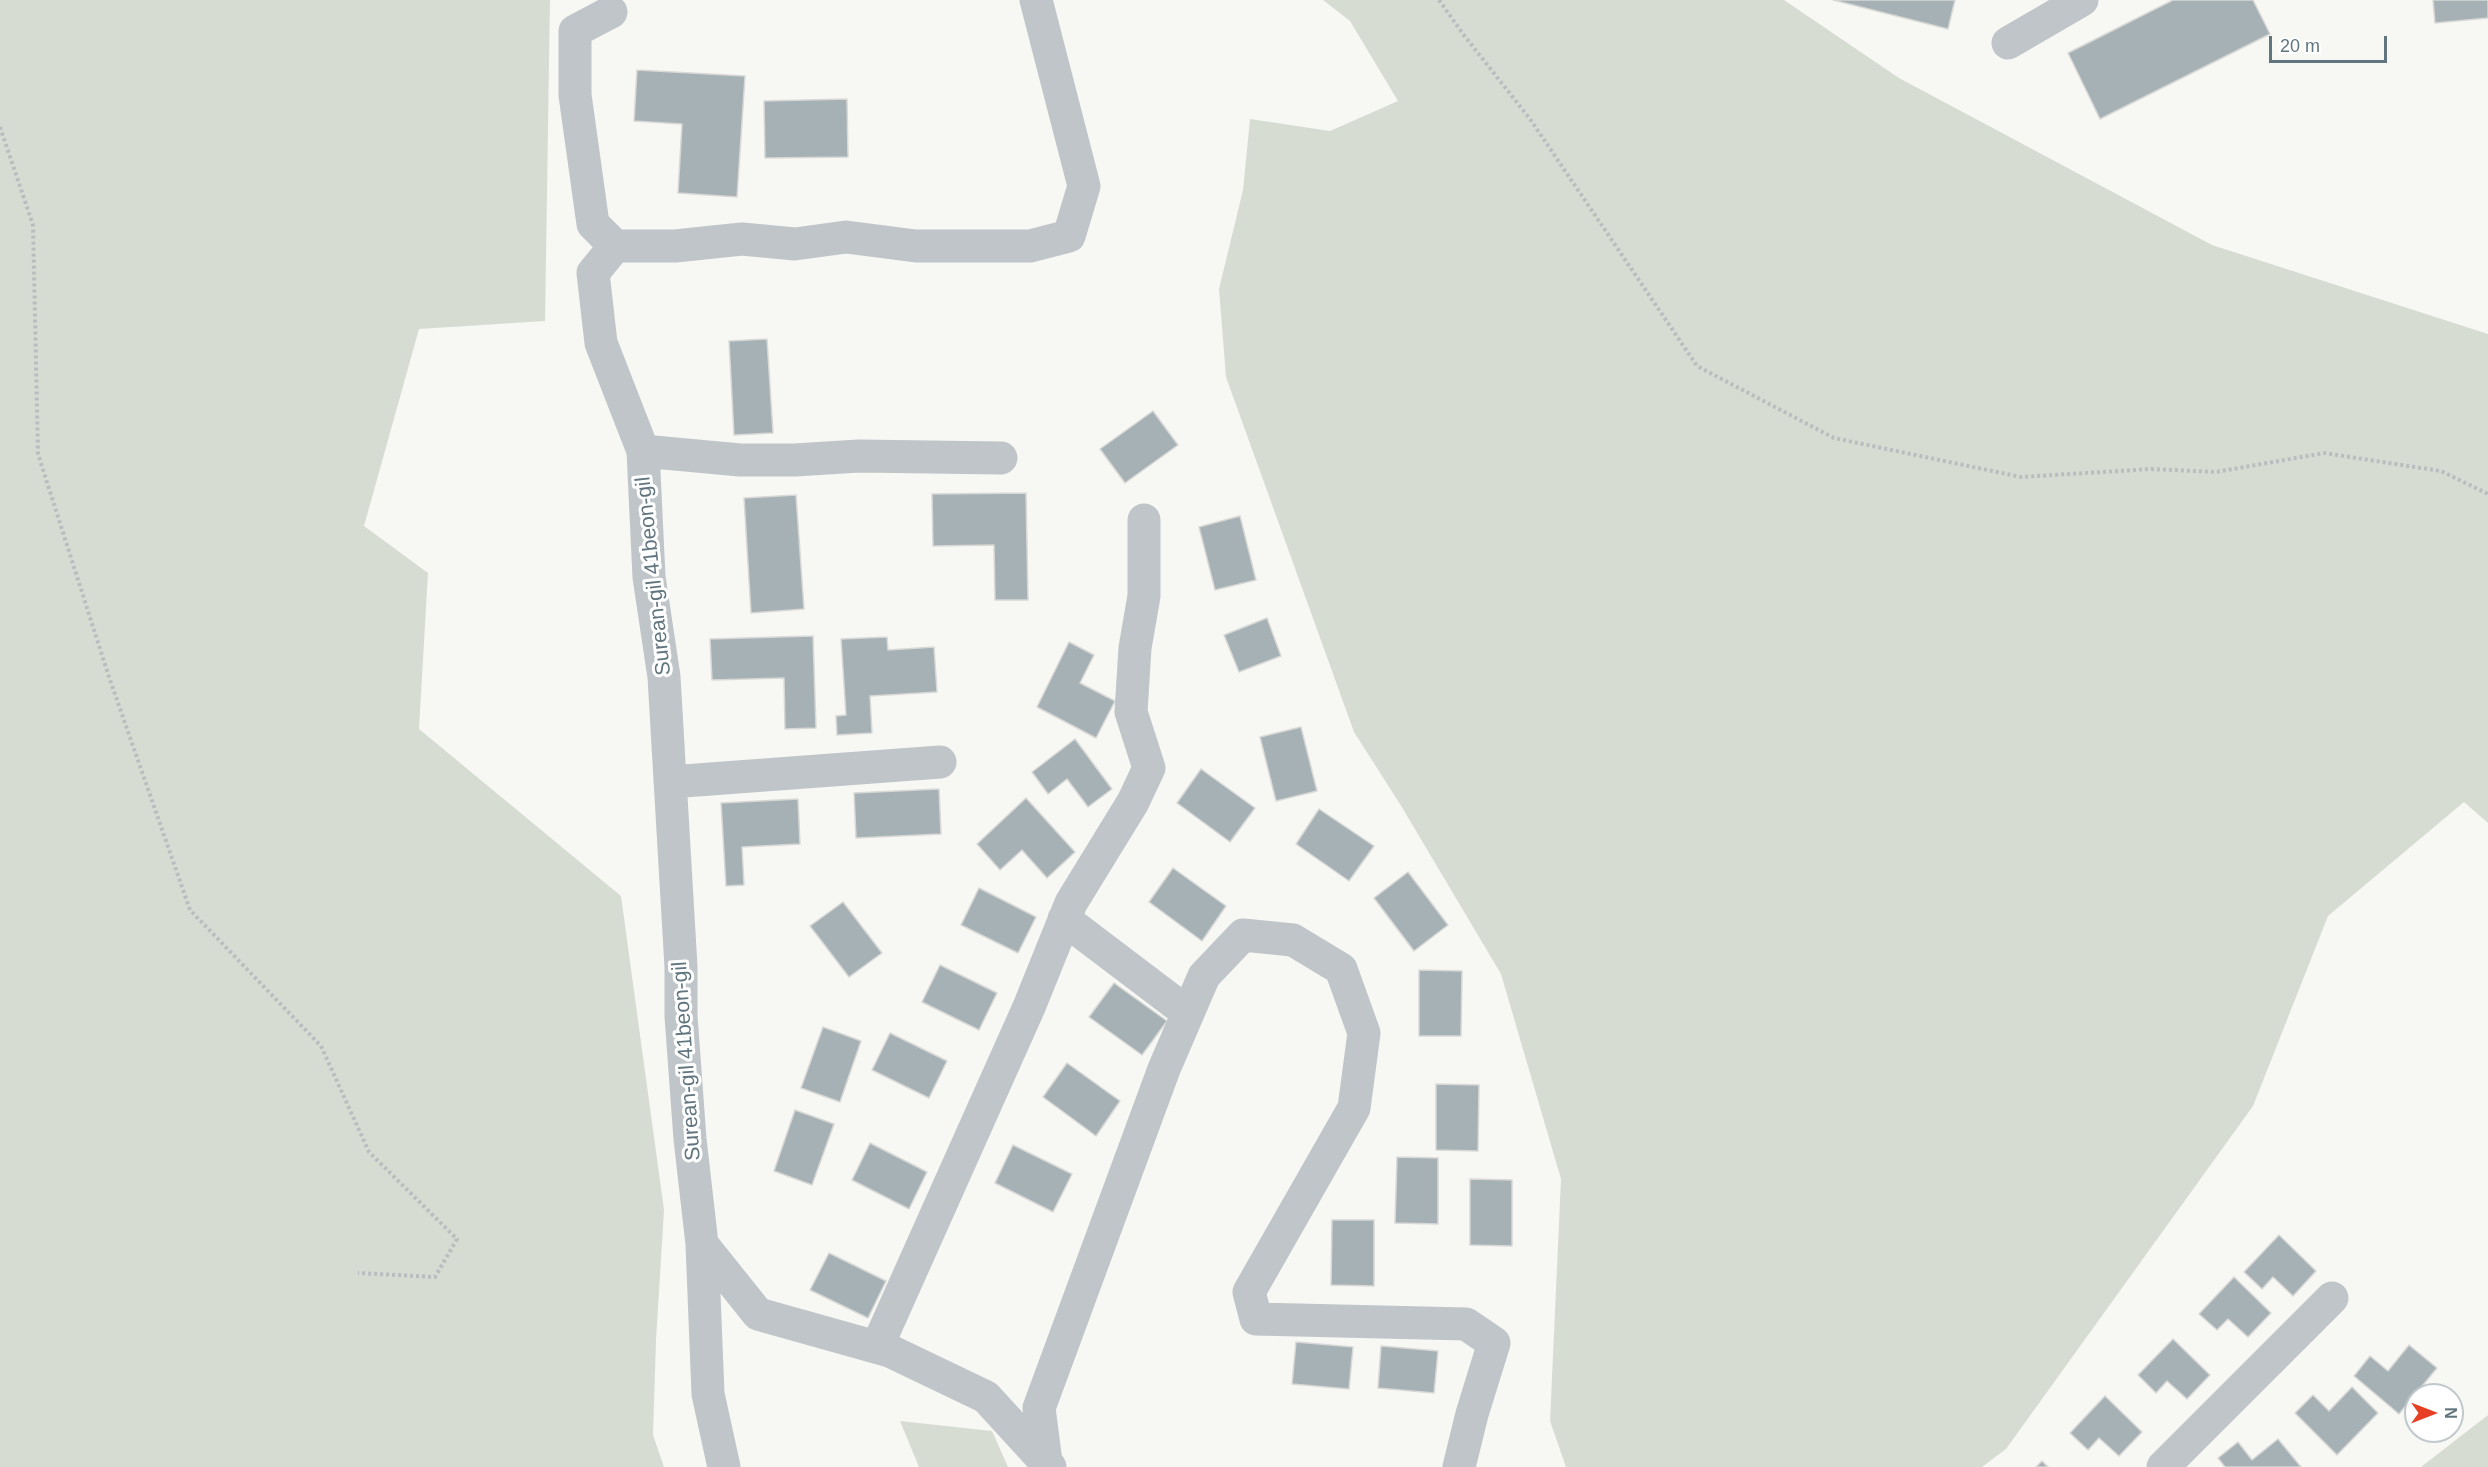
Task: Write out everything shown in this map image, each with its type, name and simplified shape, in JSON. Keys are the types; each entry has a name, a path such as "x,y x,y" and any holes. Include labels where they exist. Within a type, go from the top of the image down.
{"lane":[{"path":"611,12 576,31 576,95 592,224 615,246 675,246 742,239 795,243 846,237 916,246 1030,246 1069,236 1084,186 1036,0"},
{"path":"2007,43 2082,0"},
{"name":"Surean-gil 41beon-gil","path":"615,246 592,273 601,343 643,451 649,577 664,677 681,967 682,1027 690,1139 702,1244 708,1394 724,1467"},
{"name":"Surean-gil 41beon-gil","path":"643,451 740,460 795,460 859,456 1001,458"},
{"path":"877,1347 1029,1007 1071,903 1133,802 1149,768 1131,712 1136,648 1144,596 1144,520"},
{"path":"670,782 940,762"},
{"path":"1064,919 1188,1013"},
{"path":"1048,1465 1039,1408 1164,1069 1203,976 1244,935 1293,940 1341,969 1364,1033 1354,1108 1249,1292 1256,1319 1466,1324 1494,1343 1472,1414 1459,1467"},
{"path":"702,1244 758,1314 890,1351 986,1397 1048,1465"},
{"path":"2163,1467 2332,1298"}],"path":[{"path":"1439,0 1530,119 1697,366 1834,438 2021,477 2151,469 2216,472 2324,453 2441,471 2488,494"},
{"path":"0,127 33,225 38,454 108,674 189,910 321,1046 369,1152 457,1239 435,1276 358,1274"}],"shaded area":[{"path":"0,0 550,0 545,321 419,329 364,526 428,573 419,729 621,896 664,1210 653,1435 664,1467 0,1467"},
{"path":"1323,0 1784,0 1899,78 2212,245 2488,334 2488,823 2464,802 2328,916 2253,1106 2006,1449 1982,1467 1566,1467 1550,1421 1561,1179 1501,974 1400,804 1354,732 1226,377 1219,289 1243,190 1250,119 1330,131 1398,101 1350,21"},
{"path":"2488,1415 2488,1467 2421,1467 2452,1443 2464,1443 2464,1434"},
{"path":"900,1421 992,1431 1008,1467 919,1467"}],"building":[{"path":"1833,0 1955,0 1948,29"},
{"path":"2173,0 2253,0 2270,34 2100,119 2068,53"},
{"path":"2433,0 2488,0 2488,18 2435,23"},
{"path":"637,70 745,76 737,197 678,193 682,124 634,121"},
{"path":"847,99 848,157 765,158 764,101"},
{"path":"767,339 773,433 734,435 729,341"},
{"path":"1153,411 1178,445 1125,483 1100,449"},
{"path":"1026,493 1028,600 995,600 994,545 933,546 932,494"},
{"path":"796,495 804,609 751,613 744,498"},
{"path":"1240,516 1256,580 1215,590 1199,527"},
{"path":"1267,618 1281,656 1239,672 1224,635"},
{"path":"813,636 816,728 785,729 784,678 712,680 710,639"},
{"path":"887,637 888,650 934,647 937,692 870,696 872,733 837,735 836,716 846,715 841,639"},
{"path":"1069,642 1094,655 1080,683 1115,701 1096,738 1037,707"},
{"path":"1301,727 1317,791 1276,801 1260,737"},
{"path":"1075,739 1112,789 1088,807 1067,779 1048,794 1032,772"},
{"path":"1201,769 1255,808 1230,842 1177,803"},
{"path":"939,789 941,834 856,838 854,793"},
{"path":"1026,798 1075,852 1047,878 1022,850 1000,870 977,844"},
{"path":"798,799 800,844 742,847 744,885 726,886 721,803"},
{"path":"1319,809 1374,846 1349,881 1296,844"},
{"path":"1173,868 1226,906 1202,941 1149,902"},
{"path":"1408,872 1448,925 1414,951 1374,898"},
{"path":"979,888 1036,917 1018,953 961,925"},
{"path":"843,902 882,953 849,977 810,926"},
{"path":"940,965 997,993 979,1030 922,1002"},
{"path":"1419,970 1462,971 1461,1036 1419,1036"},
{"path":"1114,983 1167,1021 1142,1055 1089,1017"},
{"path":"823,1027 861,1041 840,1102 801,1088"},
{"path":"890,1033 947,1061 929,1098 872,1070"},
{"path":"1067,1063 1120,1101 1096,1136 1043,1097"},
{"path":"1436,1084 1479,1085 1478,1151 1436,1150"},
{"path":"795,1110 834,1124 812,1185 774,1171"},
{"path":"870,1143 927,1172 909,1209 852,1180"},
{"path":"1013,1145 1072,1174 1053,1212 995,1183"},
{"path":"1397,1157 1438,1158 1438,1224 1395,1223"},
{"path":"1470,1179 1512,1180 1512,1246 1470,1245"},
{"path":"1332,1220 1374,1220 1374,1286 1331,1285"},
{"path":"2279,1235 2316,1271 2293,1296 2273,1277 2262,1289 2244,1272"},
{"path":"829,1253 886,1281 868,1318 810,1290"},
{"path":"2234,1277 2271,1313 2248,1337 2228,1319 2217,1330 2199,1314"},
{"path":"2173,1339 2210,1375 2187,1399 2167,1381 2156,1393 2138,1375"},
{"path":"1296,1342 1353,1347 1349,1389 1292,1384"},
{"path":"2409,1345 2437,1368 2425,1383 2404,1383 2404,1408 2399,1414 2354,1376 2370,1356 2388,1371"},
{"path":"1381,1346 1438,1351 1434,1393 1378,1388"},
{"path":"2352,1387 2378,1413 2337,1455 2295,1413 2313,1395 2329,1411"},
{"path":"2105,1396 2142,1432 2119,1456 2099,1438 2088,1450 2070,1433"},
{"path":"2278,1439 2301,1467 2225,1467 2218,1458 2238,1442 2252,1460"},
{"path":"2042,1461 2048,1467 2036,1467"}]}
